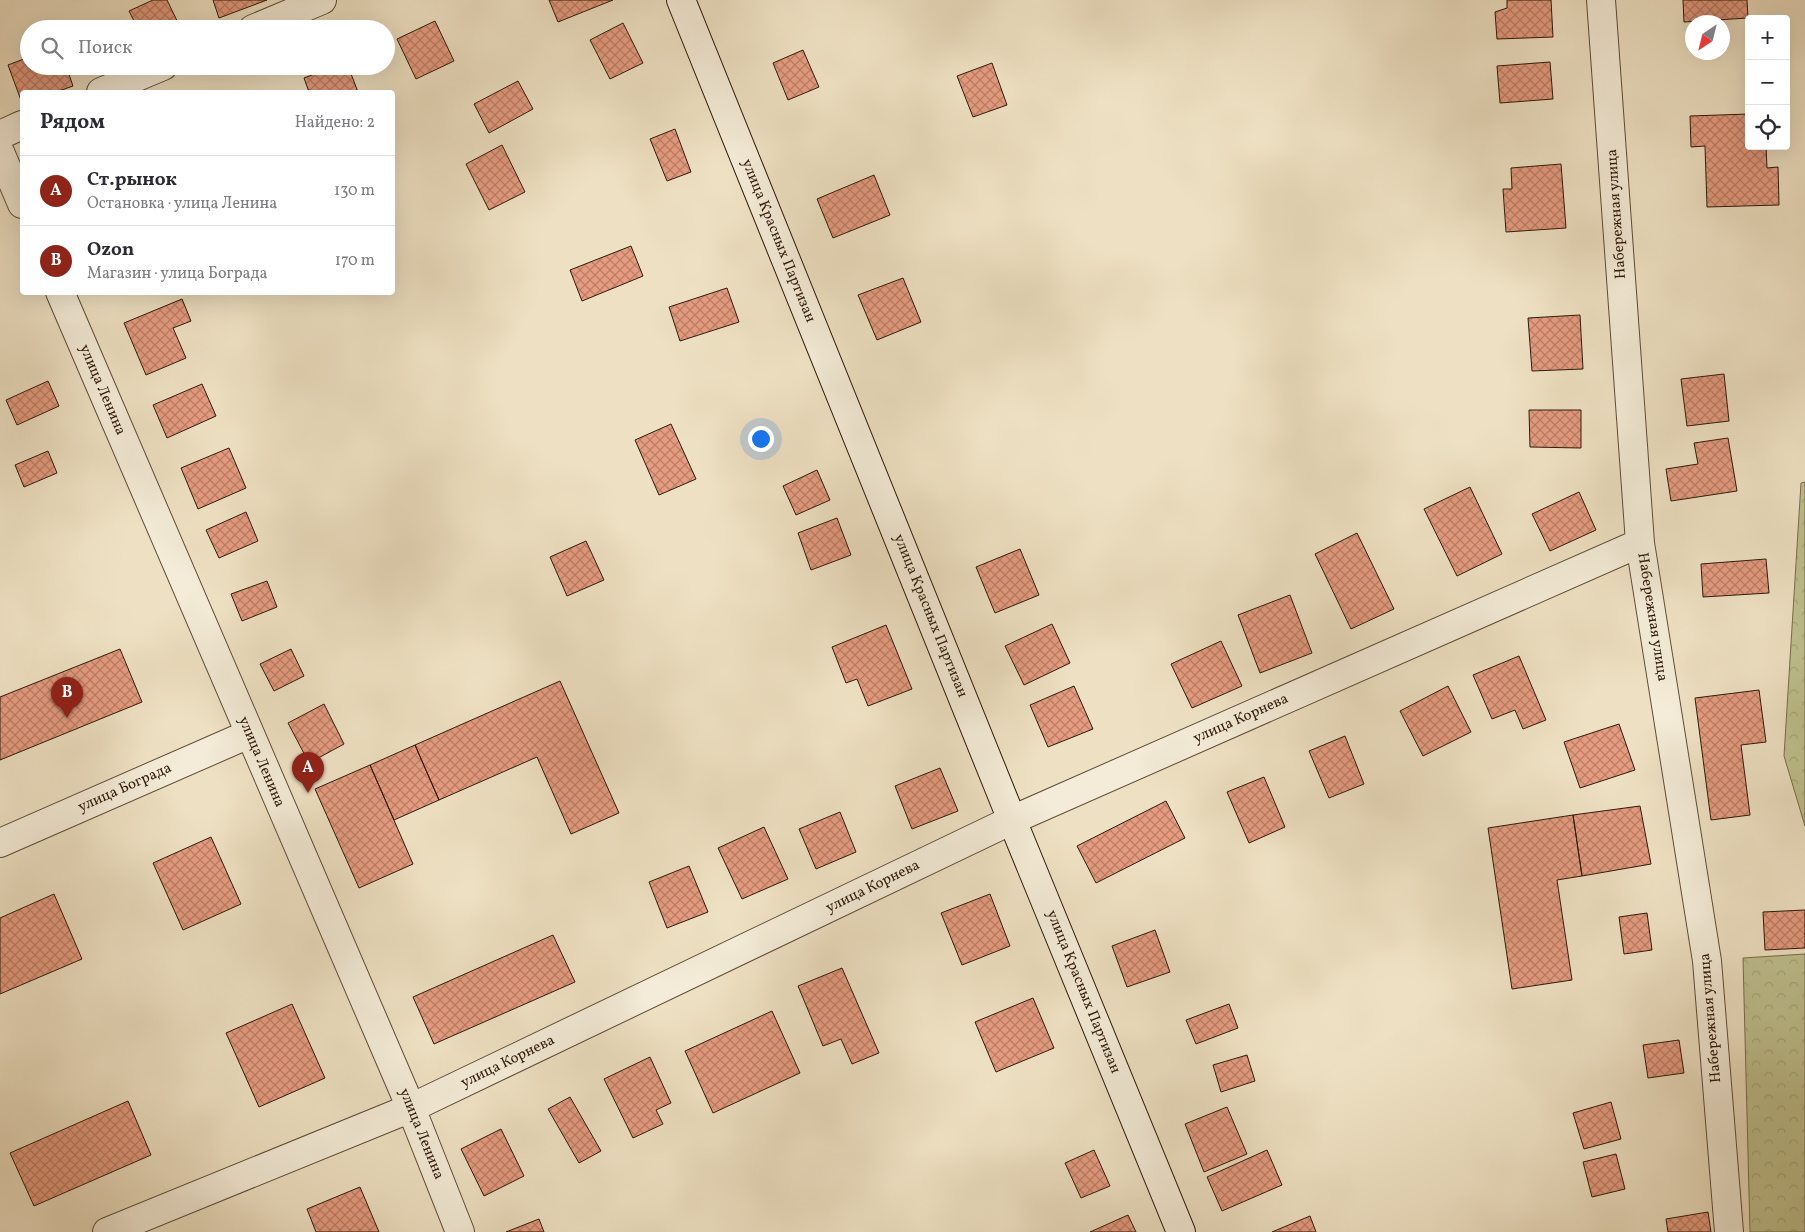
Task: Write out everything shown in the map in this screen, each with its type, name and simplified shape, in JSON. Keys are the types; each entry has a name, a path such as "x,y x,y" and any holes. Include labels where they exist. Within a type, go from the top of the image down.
{"street":[{"path":"274,20 322,0"},
{"name":"улица Красных Партизан","path":"681,0 1012,820 1181,1232"},
{"name":"Набережная улица","path":"1601,0 1640,544 1707,961 1729,1232"},
{"path":"106,90 142,75"},
{"path":"0,135 20,126"},
{"path":"0,152 20,199"},
{"name":"улица Ленина","path":"61,295 411,1108 460,1232"},
{"name":"улица Корнева","path":"106,1232 411,1108 1012,820 1640,544"},
{"name":"улица Бограда","path":"0,843 249,734"}],"green space":[{"path":"1805,482 1805,826 1784,756 1801,483"},
{"path":"1805,954 1805,1232 1750,1232 1743,958"}],"building":[{"path":"153,0 167,0 177,20 134,20 129,11"},
{"path":"213,0 267,0 219,18"},
{"path":"549,0 613,0 558,22"},
{"path":"1507,0 1551,0 1553,37 1497,39 1495,12 1507,8"},
{"path":"1683,0 1747,0 1748,15 1745,15 1745,18 1730,19 1730,15 1685,15 1684,22"},
{"path":"435,21 454,61 416,79 397,39"},
{"path":"623,23 643,63 610,79 590,40"},
{"path":"803,50 819,87 788,100 773,63"},
{"path":"20,60 20,75 69,75 73,86 62,90 20,90 20,98 8,65"},
{"path":"1550,62 1553,99 1500,103 1497,66"},
{"path":"992,63 1007,105 973,117 957,76"},
{"path":"312,75 351,75 357,90 308,90 304,78"},
{"path":"518,81 533,109 489,133 474,104"},
{"path":"1745,114 1745,150 1766,150 1767,168 1778,167 1779,205 1707,207 1705,146 1691,147 1690,116"},
{"path":"675,129 691,172 667,181 650,139"},
{"path":"502,145 525,192 489,210 466,164"},
{"path":"1561,164 1566,228 1506,232 1503,189 1512,189 1511,168"},
{"path":"874,175 890,215 833,238 817,199"},
{"path":"631,246 643,276 582,301 570,270"},
{"path":"903,278 921,322 877,340 858,295"},
{"path":"727,288 739,322 680,341 669,307"},
{"path":"182,299 191,321 173,328 186,358 146,375 124,323"},
{"path":"1580,315 1583,369 1532,371 1528,318"},
{"path":"1724,374 1729,421 1687,426 1681,379"},
{"path":"48,381 59,406 17,425 6,400"},
{"path":"202,384 216,416 167,438 153,405"},
{"path":"1529,410 1581,410 1581,448 1530,447"},
{"path":"671,424 696,479 659,495 635,440"},
{"path":"1728,438 1737,491 1671,501 1666,469 1698,464 1694,443"},
{"path":"229,448 246,488 198,509 181,468"},
{"path":"48,451 57,473 24,487 15,465"},
{"path":"817,470 830,500 796,515 783,486"},
{"path":"1470,487 1502,554 1457,576 1424,509"},
{"path":"1579,492 1596,530 1550,551 1532,514"},
{"path":"246,512 258,541 219,558 206,530"},
{"path":"837,518 851,555 811,570 798,533"},
{"path":"1357,533 1394,609 1351,629 1315,554"},
{"path":"586,541 604,580 567,596 550,557"},
{"path":"1020,549 1039,595 995,613 976,567"},
{"path":"1766,559 1769,593 1703,597 1701,564"},
{"path":"267,581 277,607 242,621 231,594"},
{"path":"1290,595 1312,653 1260,673 1238,615"},
{"path":"1052,624 1070,663 1024,685 1005,646"},
{"path":"886,625 912,689 868,706 857,679 846,683 832,647"},
{"path":"1221,641 1242,686 1192,708 1171,664"},
{"path":"120,649 142,702 0,760 0,697"},
{"path":"291,649 304,676 274,691 260,664"},
{"path":"1519,656 1546,720 1523,729 1515,710 1492,719 1473,675"},
{"path":"560,681 619,813 571,834 537,757 439,800 415,745"},
{"path":"1074,686 1093,729 1048,747 1030,705"},
{"path":"1448,686 1471,732 1423,756 1400,711"},
{"path":"1759,690 1766,742 1741,745 1750,815 1711,820 1695,698"},
{"path":"324,704 344,744 309,763 288,723"},
{"path":"1619,724 1635,770 1580,788 1564,742"},
{"path":"1345,736 1364,784 1329,798 1309,751"},
{"path":"415,745 439,800 394,820 370,765"},
{"path":"370,765 413,864 359,888 315,789"},
{"path":"940,768 958,811 912,829 895,786"},
{"path":"1264,777 1285,827 1249,843 1227,792"},
{"path":"1166,801 1185,838 1096,883 1077,846"},
{"path":"1640,806 1651,864 1582,876 1573,815"},
{"path":"840,812 856,852 816,869 799,829"},
{"path":"1573,815 1582,876 1557,880 1572,980 1512,989 1488,828"},
{"path":"764,827 788,879 742,899 718,848"},
{"path":"211,837 241,904 183,930 153,863"},
{"path":"689,866 708,912 667,928 649,882"},
{"path":"54,894 82,959 0,994 0,918"},
{"path":"990,894 1010,946 962,965 941,913"},
{"path":"1805,910 1805,948 1765,950 1763,912"},
{"path":"1647,913 1652,950 1624,954 1619,917"},
{"path":"1155,930 1170,972 1127,987 1112,946"},
{"path":"553,935 575,982 434,1044 413,997"},
{"path":"842,968 879,1053 852,1064 841,1039 823,1046 798,986"},
{"path":"1033,998 1054,1048 996,1072 975,1022"},
{"path":"292,1004 325,1078 259,1107 226,1033"},
{"path":"1229,1004 1238,1028 1196,1044 1186,1020"},
{"path":"772,1011 800,1073 713,1113 685,1051"},
{"path":"1679,1040 1684,1073 1648,1078 1643,1045"},
{"path":"1247,1055 1255,1081 1221,1092 1213,1065"},
{"path":"650,1057 671,1103 656,1110 663,1124 633,1138 604,1079"},
{"path":"570,1097 601,1151 579,1163 548,1109"},
{"path":"128,1101 151,1155 34,1206 10,1153"},
{"path":"1611,1102 1621,1139 1584,1149 1573,1113"},
{"path":"1227,1107 1247,1154 1204,1172 1185,1124"},
{"path":"501,1129 524,1176 484,1196 461,1149"},
{"path":"1094,1150 1110,1186 1081,1198 1065,1163"},
{"path":"1267,1150 1282,1185 1222,1211 1207,1177"},
{"path":"1616,1154 1625,1189 1592,1197 1583,1162"},
{"path":"360,1187 379,1232 316,1232 307,1209"},
{"path":"1708,1212 1711,1232 1668,1232 1666,1219"},
{"path":"1128,1215 1136,1232 1090,1232"},
{"path":"1310,1216 1316,1232 1272,1232"},
{"path":"539,1219 544,1232 506,1232"}],"place":[{"name":"Ozon","path":"67,718"},
{"name":"Ст.рынок","path":"308,793"}]}
